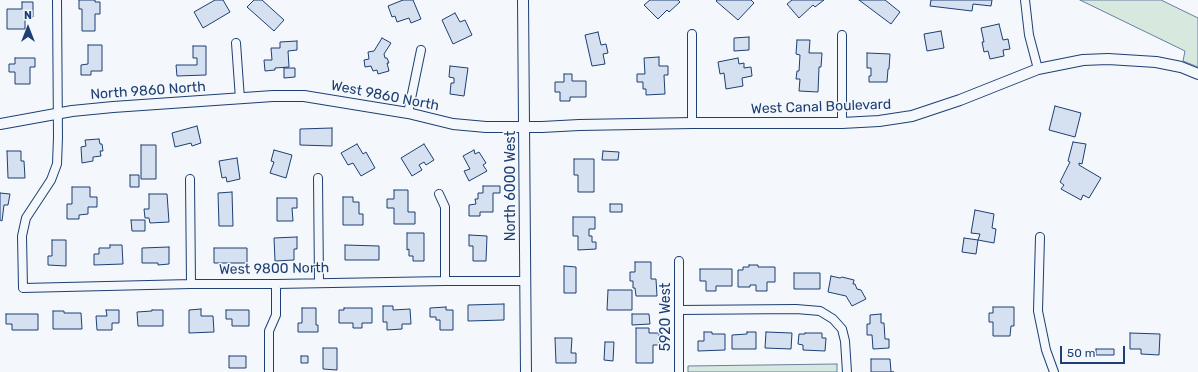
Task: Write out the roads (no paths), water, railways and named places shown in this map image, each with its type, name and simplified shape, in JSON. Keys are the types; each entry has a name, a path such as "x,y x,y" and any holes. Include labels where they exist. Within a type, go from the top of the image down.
{"street":[{"path":"0,124 58,114 56,0"},
{"name":"North 6000 West","path":"523,0 526,372"},
{"path":"1025,0 1030,35 1038,69"},
{"path":"692,34 692,123"},
{"path":"842,35 842,123"},
{"path":"236,43 240,99"},
{"path":"408,113 421,50"},
{"name":"West Canal Boulevard","path":"524,127 692,123 842,123 879,121 912,116 960,100 1038,69 1084,60 1108,59 1156,62 1181,67 1198,74"},
{"name":"West 9860 North","path":"240,99 273,96 304,96 408,113 453,124 486,127 524,127"},
{"name":"North 9860 North","path":"58,114 113,107 240,99"},
{"name":"West 9800 North","path":"58,114 56,164 51,180 26,218 22,236 23,288 191,284 525,281"},
{"path":"318,178 318,283"},
{"path":"190,179 191,284"},
{"path":"439,194 445,207 445,281"},
{"path":"1040,237 1038,311 1046,350 1054,372"},
{"name":"5920 West","path":"679,261 679,372"},
{"path":"269,372 270,331 276,315 276,284"},
{"path":"679,310 820,310 833,318 842,329 845,341 847,372"}]}
